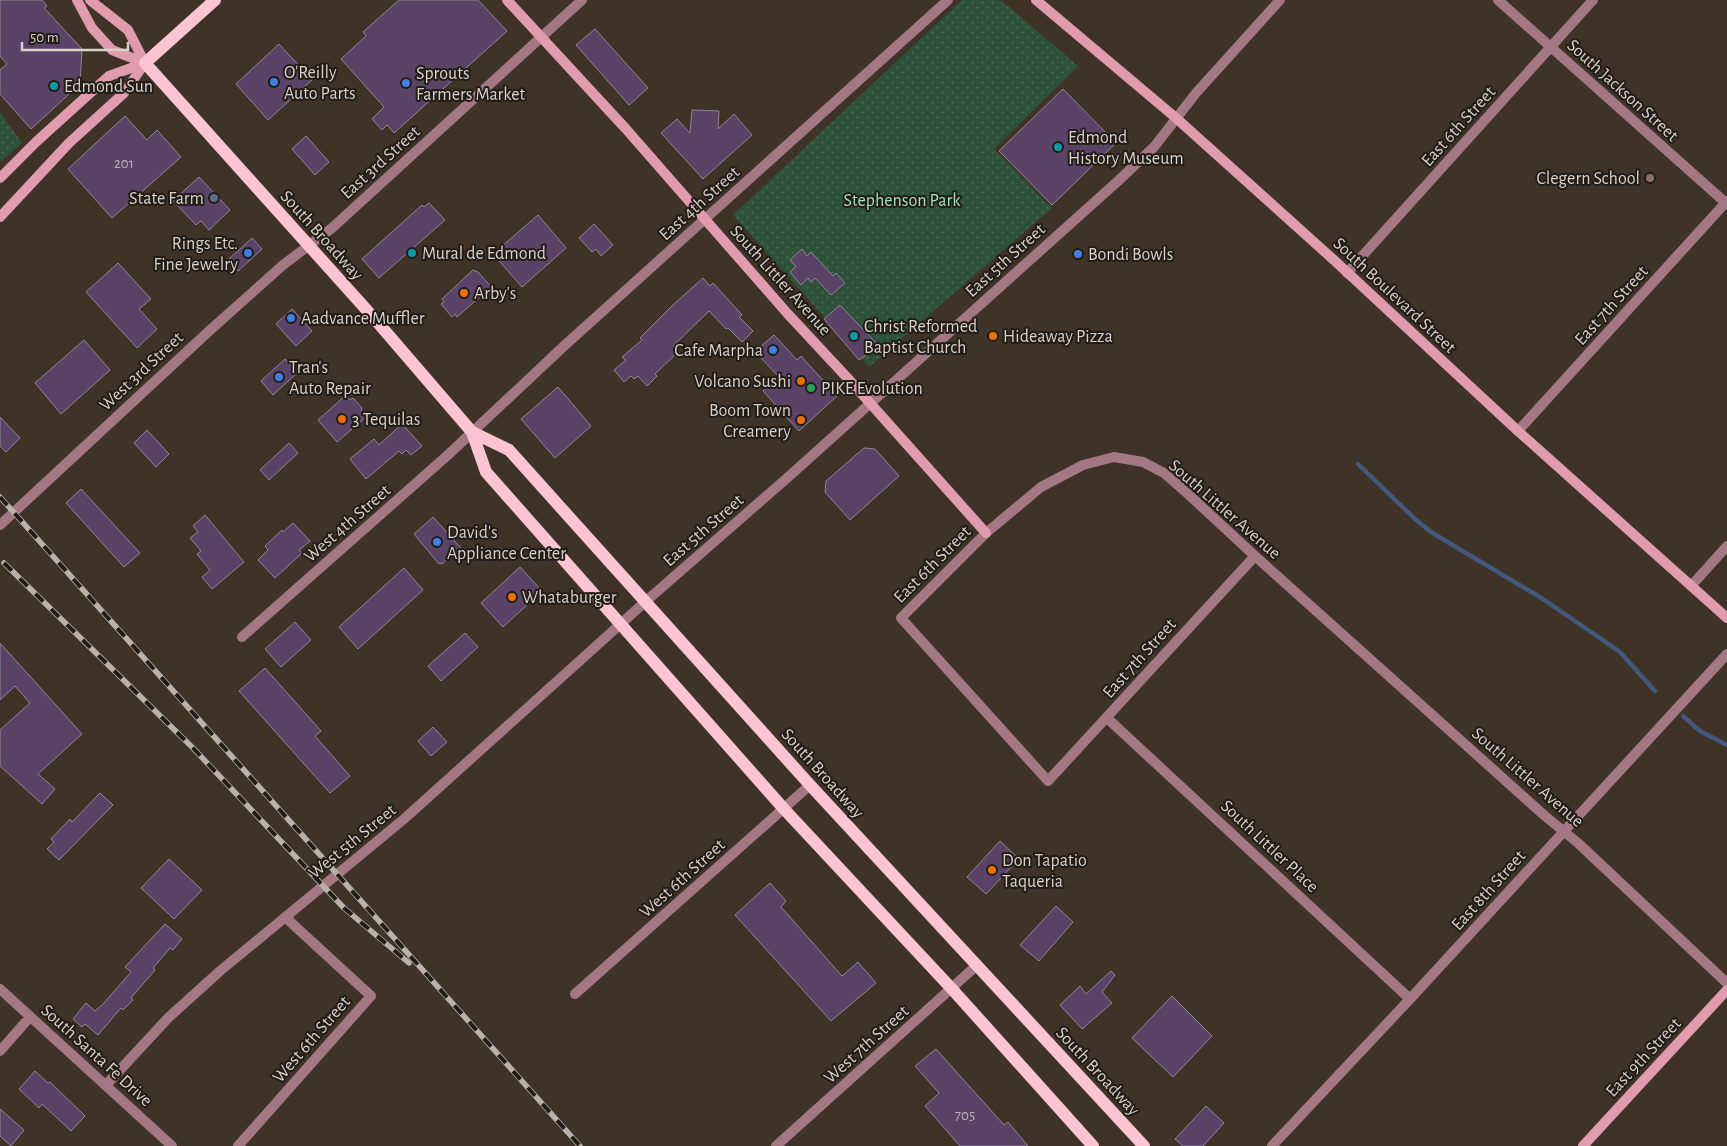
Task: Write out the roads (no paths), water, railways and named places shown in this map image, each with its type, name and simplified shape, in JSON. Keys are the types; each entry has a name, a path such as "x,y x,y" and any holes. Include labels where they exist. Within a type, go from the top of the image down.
{"main road":[{"name":"South Broadway","path":"78,0 92,28 112,50 144,63"},
{"name":"South Broadway","path":"90,0 128,30 144,63 472,432 486,472 784,809 952,989 1093,1146"},
{"path":"0,217 69,143 124,93 144,63 215,0"},
{"name":"South Littler Avenue","path":"507,0 626,128 787,313 986,533"},
{"name":"South Boulevard Street","path":"1036,0 1176,118 1518,431 1727,618"},
{"path":"0,178 36,142 109,76 144,63"},
{"name":"South Broadway","path":"472,432 509,450 810,785 1144,1146"},
{"name":"East 9th Street","path":"1583,1146 1726,994"}],"street":[{"name":"East 3rd Street","path":"308,246 354,208 582,0"},
{"name":"East 4th Street","path":"472,432 948,0"},
{"name":"East 5th Street","path":"621,625 870,404 1154,147 1196,93 1280,0"},
{"name":"South Jackson Street","path":"1498,0 1727,203"},
{"name":"East 6th Street","path":"1347,273 1593,0"},
{"name":"East 7th Street","path":"1518,431 1727,203"},
{"name":"West 3rd Street","path":"0,525 208,332 283,265 308,246"},
{"name":"West 4th Street","path":"242,637 472,432"},
{"name":"South Littler Avenue","path":"986,533 1041,487 1083,465 1114,457 1143,462 1164,473 1537,810 1578,843 1727,983"},
{"name":"East 6th Street","path":"986,533 901,618 1048,781"},
{"path":"1691,586 1727,546"},
{"name":"East 7th Street","path":"1048,781 1255,556"},
{"name":"West 5th Street","path":"106,1085 168,1018 220,971 404,819 621,625"},
{"name":"East 8th Street","path":"1272,1146 1410,999 1727,654"},
{"name":"South Littler Place","path":"1107,718 1410,999"},
{"name":"West 6th Street","path":"575,994 810,785"},
{"name":"West 6th Street","path":"238,1146 371,996 285,917"},
{"name":"West 7th Street","path":"776,1146 976,966"},
{"name":"South Santa Fe Drive","path":"0,989 172,1146"},
{"path":"0,1051 30,1017"}],"waterway":[{"path":"1358,464 1431,532 1543,599 1620,652 1655,691"},
{"path":"1683,716 1700,731 1727,745"}],"railway":[{"path":"0,497 580,1146"},
{"path":"4,563 193,748 344,908 409,963"}],"place":[{"name":"O'Reilly Auto Parts","path":"274,82"},
{"name":"Sprouts Farmers Market","path":"406,83"},
{"name":"Edmond Sun","path":"54,86"},
{"name":"Edmond History Museum","path":"1058,147"},
{"name":"Clegern School","path":"1650,178"},
{"name":"State Farm","path":"214,198"},
{"name":"Rings Etc. Fine Jewelry","path":"248,253"},
{"name":"Mural de Edmond","path":"412,253"},
{"name":"Bondi Bowls","path":"1078,254"},
{"name":"Arby's","path":"464,293"},
{"name":"Aadvance Muffler","path":"291,318"},
{"name":"Christ Reformed Baptist Church","path":"854,336"},
{"name":"Hideaway Pizza","path":"993,336"},
{"name":"Cafe Marpha","path":"773,350"},
{"name":"Tran's Auto Repair","path":"279,377"},
{"name":"Volcano Sushi","path":"801,381"},
{"name":"PIKE Evolution","path":"811,388"},
{"name":"3 Tequilas","path":"342,419"},
{"name":"Boom Town Creamery","path":"801,420"},
{"name":"David's Appliance Center","path":"437,542"},
{"name":"Whataburger","path":"512,597"},
{"name":"Don Tapatio Taqueria","path":"992,870"}],"park label":[{"name":"Stephenson Park","path":"902,200"}]}
